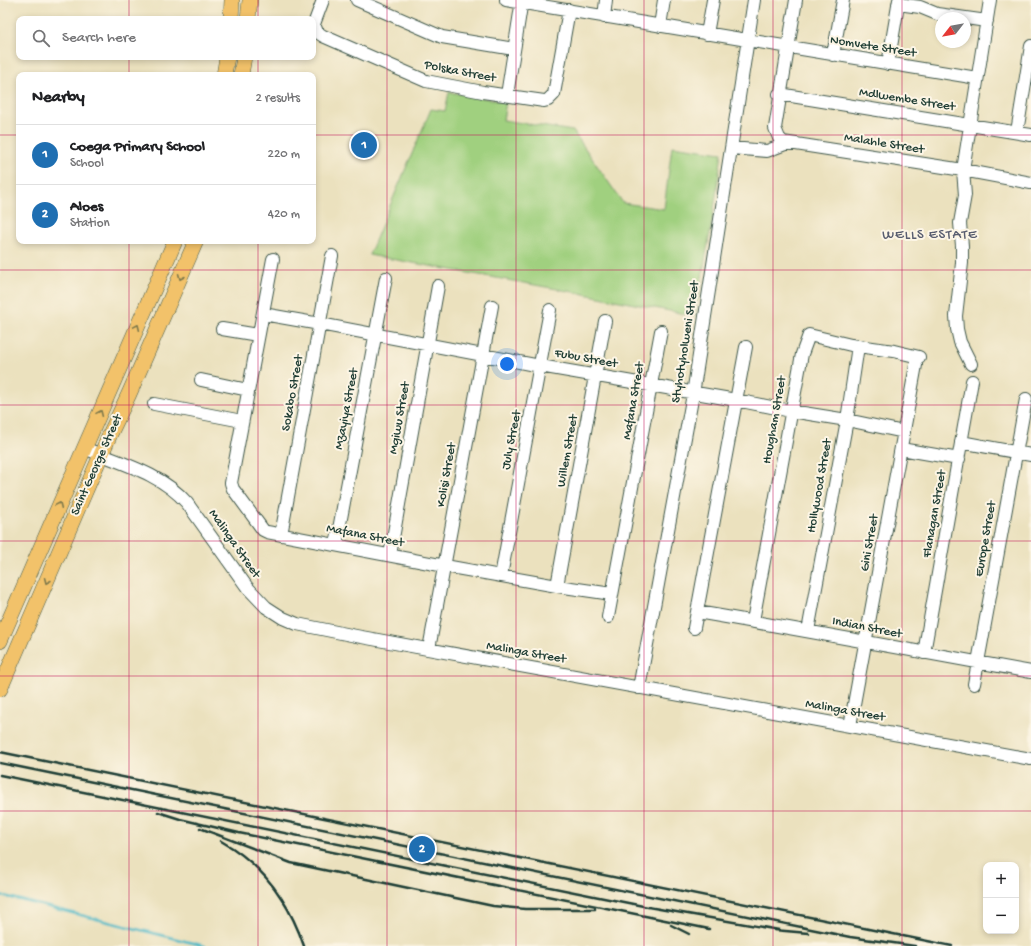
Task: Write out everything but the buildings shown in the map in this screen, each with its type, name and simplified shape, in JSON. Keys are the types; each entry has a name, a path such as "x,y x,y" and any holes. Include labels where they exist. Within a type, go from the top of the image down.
{"main road":[{"path":"231,16 232,0"},
{"path":"248,16 250,0"},
{"path":"224,72 226,60"},
{"path":"242,72 244,60"},
{"name":"Saint George Street","path":"0,641 174,244"},
{"name":"Saint George Street","path":"0,689 101,455 195,244"}],"street":[{"name":"Polska Street","path":"316,19 323,0"},
{"path":"357,0 442,37 514,49"},
{"name":"Nomvete Street","path":"506,0 522,1 604,17 978,78"},
{"path":"604,17 606,0"},
{"path":"660,26 664,0"},
{"path":"707,34 713,0"},
{"name":"Styhotyholweni Street","path":"639,688 693,394 754,0"},
{"path":"788,143 779,138 775,128 779,94 796,0"},
{"path":"833,55 843,0"},
{"path":"971,364 960,342 957,329 956,316 962,263 960,223 965,194 963,170 969,124 990,0"},
{"path":"507,95 522,1"},
{"path":"888,64 899,2 915,6 926,4 937,14 987,21"},
{"name":"Polska Street","path":"316,29 317,32 323,36 426,82 540,101 548,100 552,98 554,94 569,10"},
{"path":"1017,132 1031,46"},
{"name":"Mdlwembe Street","path":"779,94 1031,135"},
{"path":"731,148 767,151 788,143"},
{"name":"Malahle Street","path":"788,143 963,170 1031,183"},
{"name":"Sokabo Street","path":"281,535 332,256"},
{"name":"Mafana Street","path":"272,259 231,483 233,489 263,530 281,535 445,566 557,586 612,594"},
{"name":"Mzayiya Street","path":"336,545 386,278"},
{"name":"Mgiwu Street","path":"390,555 438,286"},
{"name":"Kolisi Street","path":"429,649 492,306"},
{"name":"July Street","path":"501,576 550,310"},
{"name":"Fubu Street","path":"262,314 693,394 736,400 846,420 904,432"},
{"name":"Willem Street","path":"557,586 605,321"},
{"path":"222,329 258,335"},
{"name":"Mafana Street","path":"608,617 661,331"},
{"name":"Hougham Street","path":"752,621 802,354 809,335 858,346 894,351 918,361"},
{"name":"Hollywood Street","path":"808,631 858,346"},
{"path":"694,628 746,347"},
{"name":"Gini Street","path":"850,726 918,361"},
{"path":"201,380 248,390"},
{"name":"Flanagan Street","path":"924,653 972,381"},
{"name":"Europe Street","path":"974,684 1026,399"},
{"path":"154,404 242,421"},
{"path":"961,442 1031,455"},
{"name":"Malinga Street","path":"84,448 156,478 175,491 187,503 252,594 274,613 290,621 307,626 429,649 1031,759"},
{"path":"901,449 959,459"},
{"name":"Indian Street","path":"697,612 1031,672"}],"green space":[{"path":"449,92 506,102 503,120 573,131 623,203 664,209 672,146 722,153 713,216 695,316 579,293 369,255 431,109 445,111"}],"waterway":[{"path":"0,895 205,946"}],"railway":[{"path":"0,752 952,946"},
{"path":"0,763 850,937 915,946"},
{"path":"0,775 648,907 779,930"},
{"path":"158,812 180,819 239,833 709,929"},
{"path":"200,828 291,863 493,906 525,909 595,909"},
{"path":"221,841 236,850 249,861 272,886 290,914 304,946"},
{"path":"671,925 689,934"},
{"path":"774,930 808,933"}],"place":[{"name":"Coega Primary School","path":"364,145"},
{"name":"Aloes","path":"422,849"}],"district":[{"name":"WELLS ESTATE","path":"930,235"}]}
